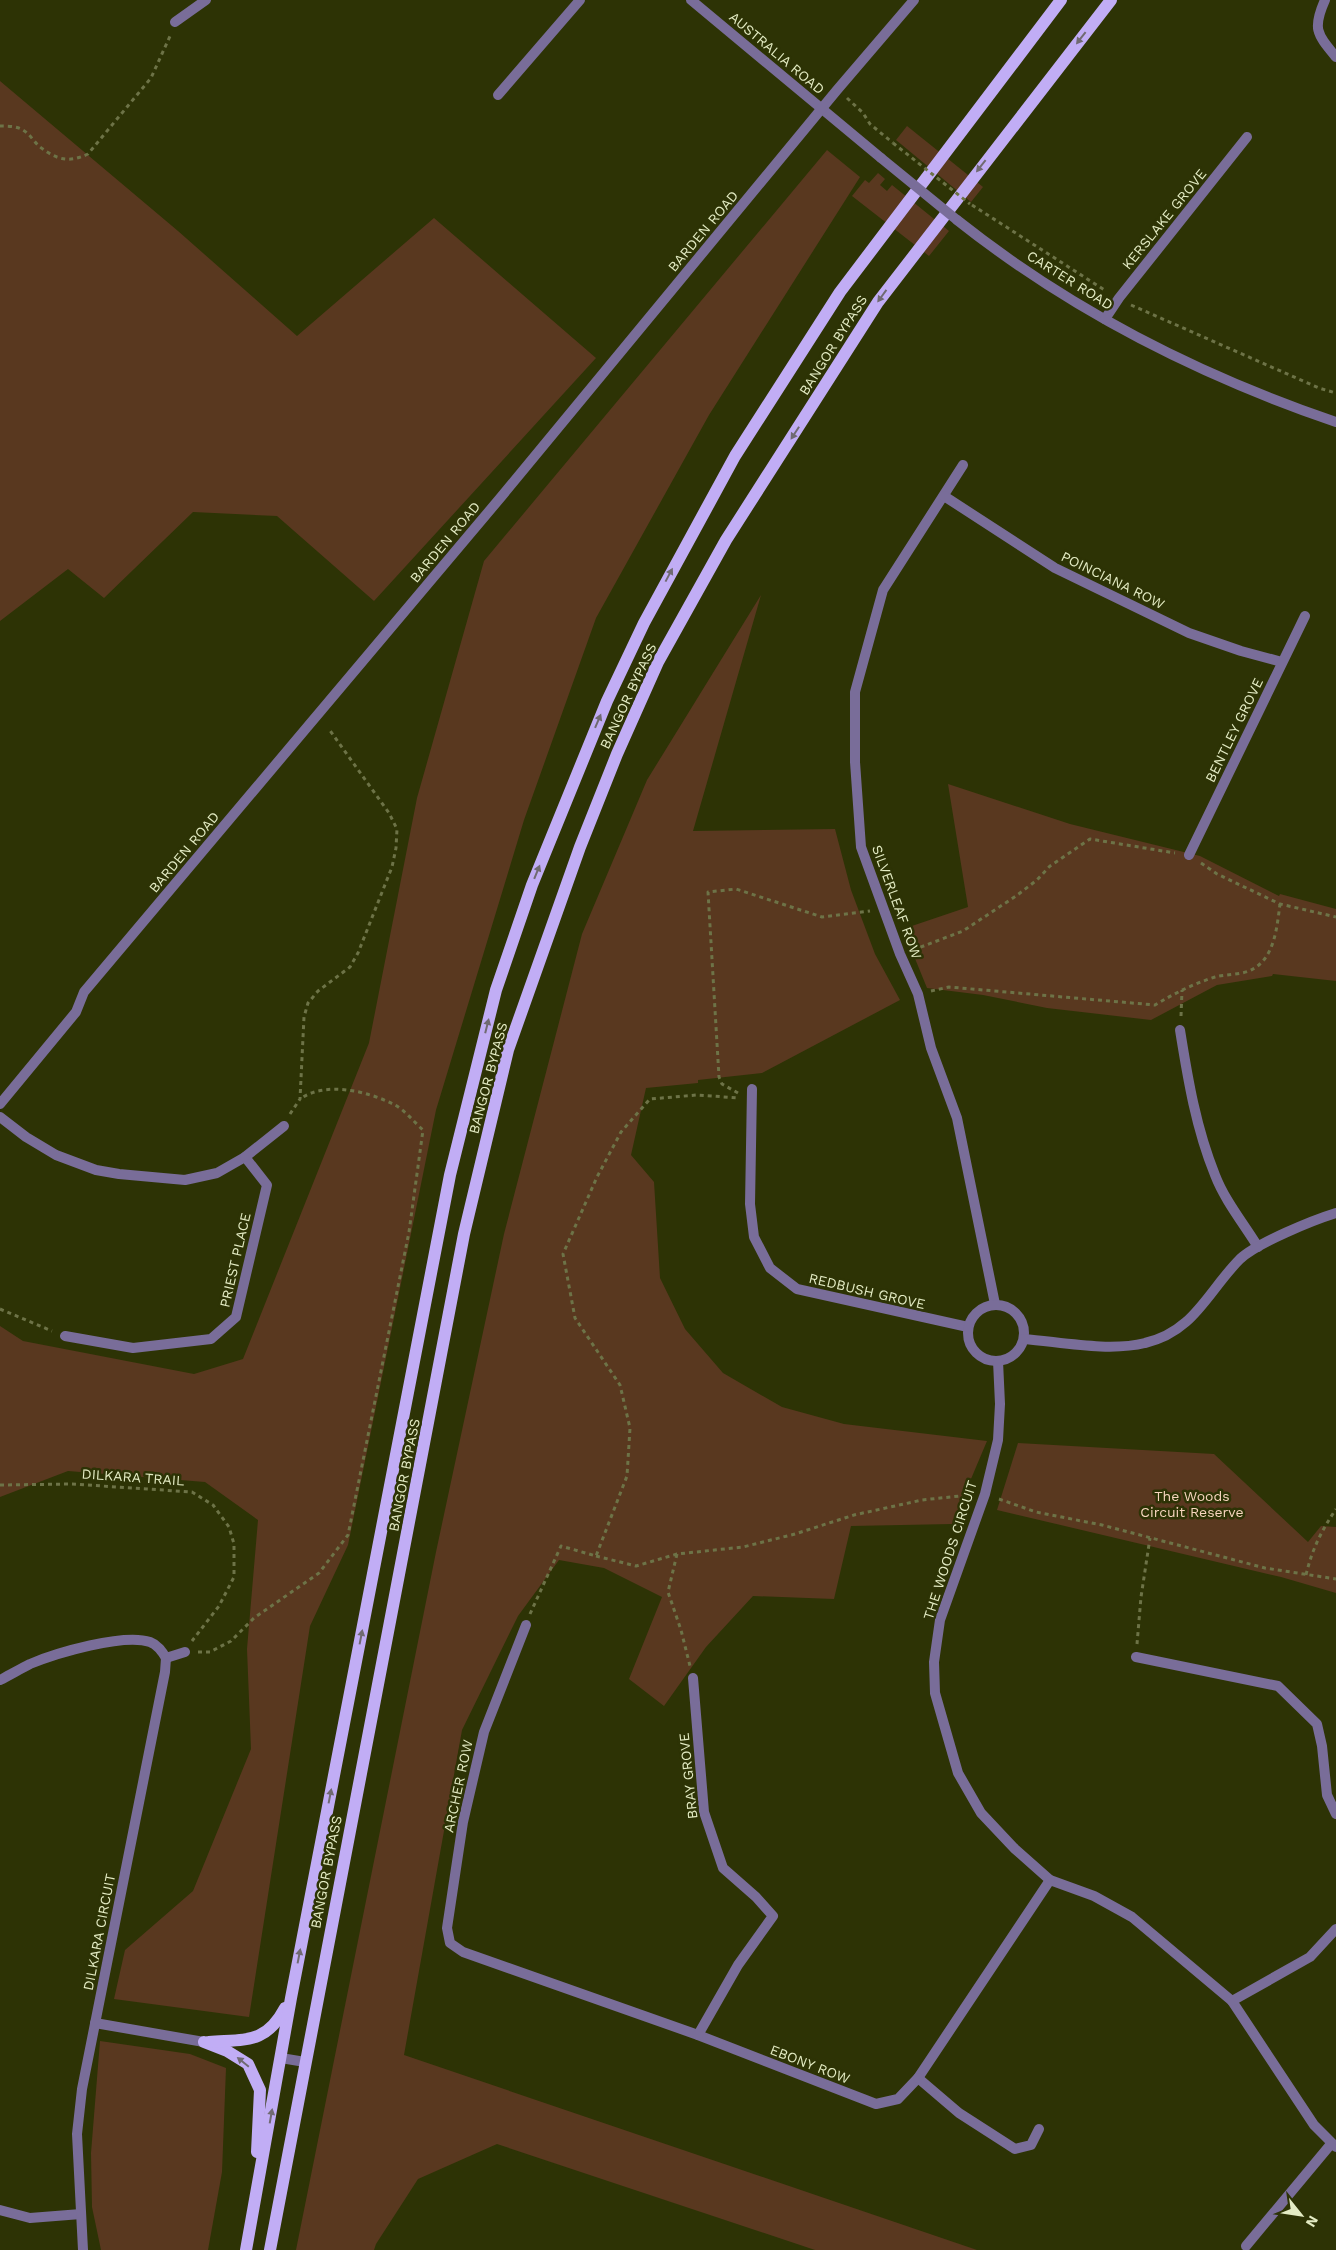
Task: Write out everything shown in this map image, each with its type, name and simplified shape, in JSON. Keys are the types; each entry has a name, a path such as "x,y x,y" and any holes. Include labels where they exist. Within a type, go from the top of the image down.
{"main road":[{"name":"BANGOR BYPASS","path":"246,2250 291,1998 450,1175 496,990 532,884 611,692 666,580 735,456 840,292 1061,0"},
{"name":"BANGOR BYPASS","path":"270,2250 464,1234 508,1050 580,847 617,754 658,662 726,540 878,302 1111,0"},
{"path":"204,2042 263,2036 277,2023 291,1998"},
{"path":"204,2042 227,2050 248,2064 260,2090 257,2192"}],"street":[{"path":"175,22 206,0"},
{"path":"498,95 580,0"},
{"name":"AUSTRALIA ROAD","path":"691,0 822,108"},
{"name":"BARDEN ROAD","path":"0,1104 76,1012 84,992 501,497 822,108 914,0"},
{"path":"1325,0 1317,18 1319,37 1336,57"},
{"name":"CARTER ROAD","path":"822,108 957,220 1005,255 1105,319 1230,381 1292,407 1336,422"},
{"name":"KERSLAKE GROVE","path":"1105,319 1119,298 1247,137"},
{"name":"SILVERLEAF ROW","path":"963,465 883,590 855,692 855,762 861,847 900,954 918,994 931,1048 957,1118 995,1304"},
{"name":"POINCIANA ROW","path":"944,496 1064,572 1189,633 1241,651 1282,662"},
{"name":"BENTLEY GROVE","path":"1189,855 1305,616"},
{"path":"1180,1030 1193,1108 1215,1176 1230,1205 1258,1247"},
{"name":"REDBUSH GROVE","path":"752,1094 750,1204 754,1237 770,1268 796,1289 968,1327"},
{"path":"0,1117 26,1137 56,1155 96,1170 185,1180 217,1173 245,1157 284,1126"},
{"name":"PRIEST PLACE","path":"65,1336 133,1348 143,1347 211,1339 236,1317 267,1185 245,1157"},
{"path":"1024,1339 1118,1346 1145,1343 1169,1336 1192,1319 1241,1258 1258,1247 1336,1213"},
{"path":"995,1304 1010,1307 1020,1317 1025,1331 1024,1339 1015,1354 998,1361 984,1358 973,1349 969,1342 968,1327 978,1311 995,1304"},
{"name":"THE WOODS CIRCUIT","path":"998,1361 1000,1404 998,1440 985,1494 940,1620 934,1662 935,1693 958,1773 981,1812 1015,1849 1050,1880 1094,1896 1132,1918 1232,2001 1314,2125 1334,2145"},
{"name":"ARCHER ROW","path":"463,1952 450,1943 447,1928 464,1822 484,1732 526,1626"},
{"path":"0,1680 31,1664 105,1642 134,1640 150,1642 160,1648 166,1658 185,1652"},
{"name":"DILKARA CIRCUIT","path":"83,2250 77,2134 82,2089 164,1682 166,1658"},
{"path":"1136,1658 1278,1686 1316,1724 1322,1746 1327,1795 1336,1814"},
{"name":"BRAY GROVE","path":"693,1678 704,1812 722,1868 756,1897 773,1916 738,1965 698,2035"},
{"name":"EBONY ROW","path":"463,1952 698,2035 876,2104 898,2099 918,2078 1050,1880"},
{"path":"1232,2001 1310,1957 1336,1929"},
{"path":"95,2023 204,2042"},
{"path":"281,2058 306,2062"},
{"path":"918,2078 959,2113 1015,2149 1031,2145 1039,2129"},
{"path":"1246,2246 1334,2145"},
{"path":"0,2210 30,2218 81,2214"}],"path":[{"path":"0,126 24,130 41,147 65,160 76,160 88,154 151,78 175,22"},
{"path":"837,90 857,107 870,124 970,204 1119,298 1192,333 1319,388 1336,393"},
{"path":"300,1099 303,1026 308,1003 318,991 350,967 358,953 392,867 396,848 397,830 389,813 329,729"},
{"path":"900,954 935,943 963,931 1016,896 1037,880 1050,866 1090,839 1189,855 1217,874 1280,904 1336,917"},
{"path":"752,1094 726,1088 719,1076 708,892 736,889 822,917 883,909"},
{"path":"918,994 949,987 1155,1005 1182,989 1217,976 1252,970 1268,955 1277,925 1280,904"},
{"path":"1180,1030 1182,989"},
{"path":"185,1652 210,1652 231,1641 254,1618 318,1573 348,1535 360,1484 409,1232 423,1130 395,1105 364,1093 311,1091 300,1099 284,1126"},
{"path":"596,1556 627,1476 630,1428 620,1385 575,1318 563,1254 596,1177 621,1132 650,1099 697,1095 752,1094"},
{"path":"0,1309 65,1336"},
{"name":"DILKARA TRAIL","path":"0,1485 72,1484 192,1492 213,1505 229,1527 234,1544 234,1577 219,1606 185,1652"},
{"path":"526,1626 561,1546 636,1566 677,1554 743,1547 794,1534 854,1515 922,1500 985,1494 1036,1512 1102,1525 1265,1568 1336,1579"},
{"path":"1306,1574 1311,1554 1321,1532 1336,1509"},
{"path":"1136,1658 1141,1596 1150,1538"},
{"path":"677,1554 668,1592 681,1630 693,1678"}],"green space":[{"path":"0,81 178,231 297,336 434,218 596,358 374,601 277,516 193,512 104,598 68,569 0,621"},
{"path":"907,126 983,187 971,202 896,140"},
{"path":"827,150 860,177 709,415 596,618 524,820 436,1110 348,1545 310,1626 249,2017 114,1999 125,1950 193,1891 251,1749 247,1649 258,1520 205,1482 68,1471 0,1497 0,1326 23,1341 194,1374 243,1359 369,1043 417,798 484,561"},
{"path":"878,173 885,179 880,185 887,191 892,185 949,231 929,256 852,196 865,180 869,183"},
{"path":"761,595 693,831 835,829 851,890 875,954 900,1000 762,1073 698,1080 698,1083 646,1088 631,1155 654,1182 660,1278 685,1329 723,1373 782,1407 844,1424 987,1441 952,1524 851,1526 834,1599 753,1596 706,1647 664,1706 629,1679 662,1597 604,1568 559,1560 518,1616 462,1730 404,2055 977,2250 815,2250 497,2144 418,2179 374,2250 296,2250 436,1552 504,1234 582,934 647,780"},
{"path":"948,784 1070,824 1200,856 1279,896 1280,894 1336,909 1336,981 1273,974 1272,976 1217,985 1151,1020 1047,1008 983,995 927,988 903,929 968,907"},
{"name":"The Woods Circuit Reserve","path":"1018,1443 1214,1454 1308,1542 1321,1526 1336,1527 1336,1593 1281,1577 997,1510"},
{"path":"100,2041 190,2054 226,2068 222,2172 208,2250 101,2250 92,2207 91,2153"}]}
